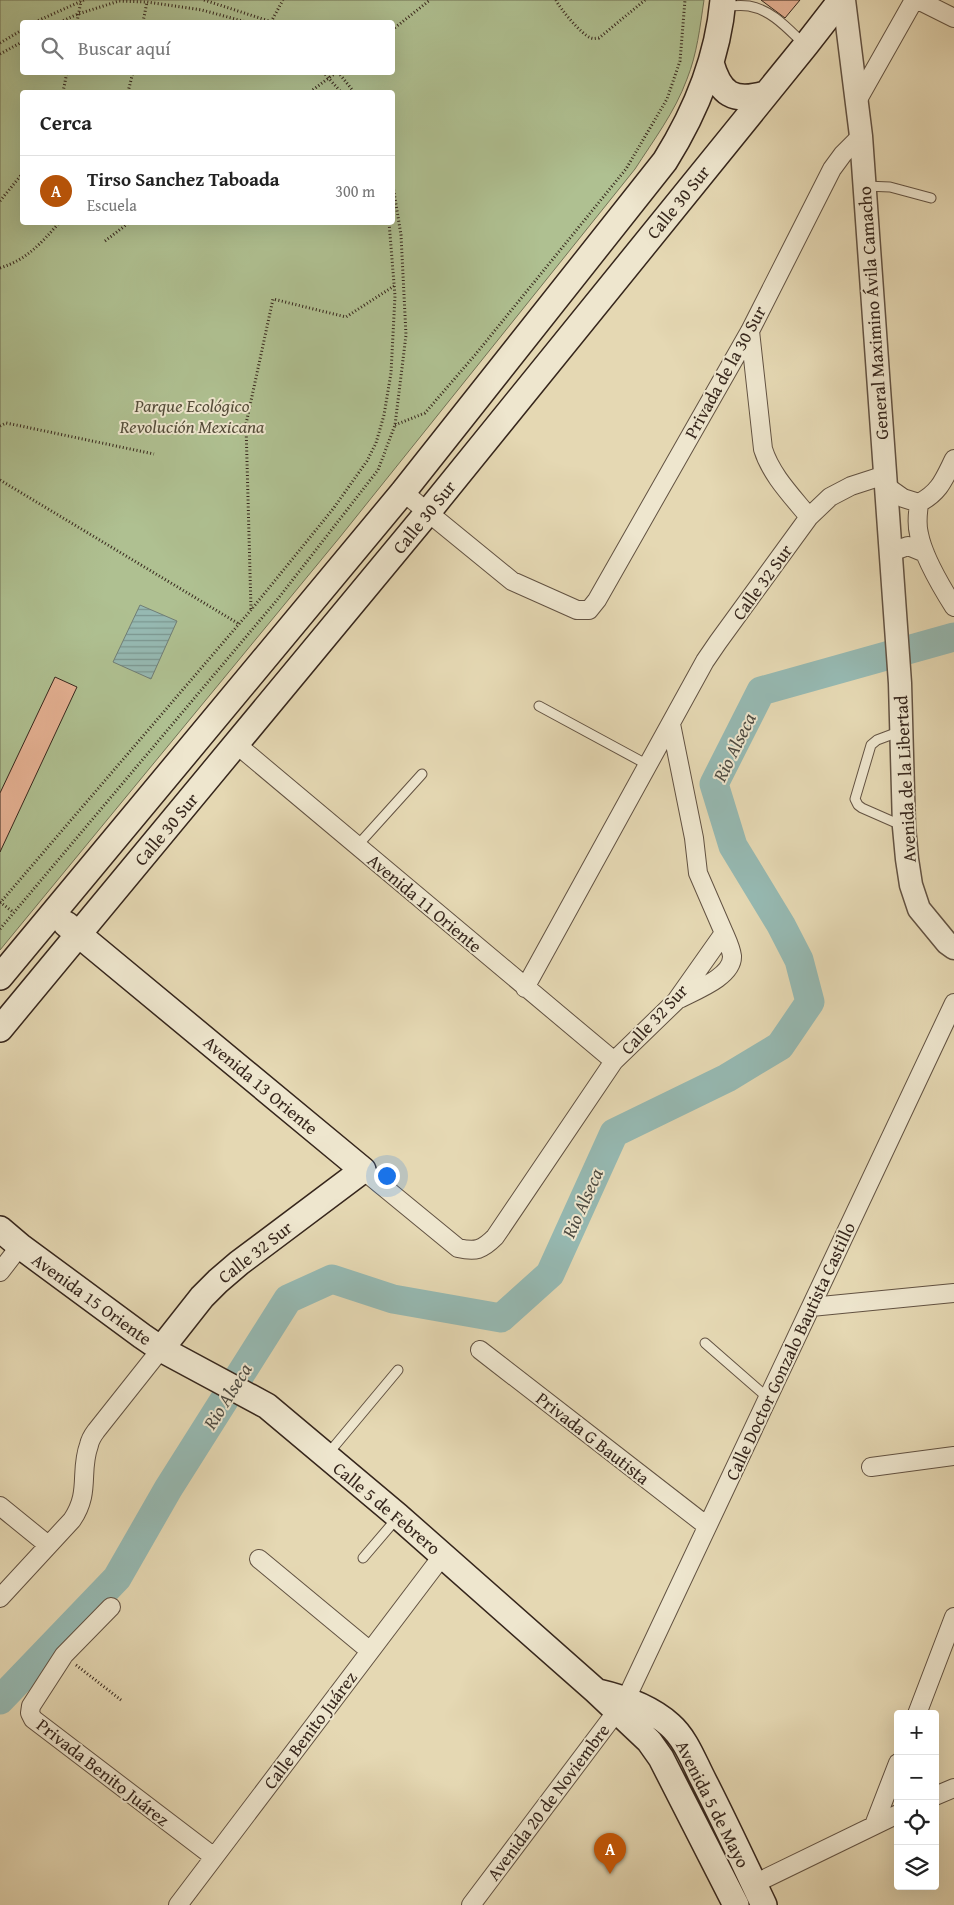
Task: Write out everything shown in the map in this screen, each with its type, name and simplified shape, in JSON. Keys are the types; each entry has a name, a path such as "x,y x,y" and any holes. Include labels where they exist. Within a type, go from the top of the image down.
{"main road":[{"name":"Calle 30 Sur","path":"0,1029 428,512 842,0"},
{"name":"Calle 30 Sur","path":"0,977 403,492 665,160 691,114 711,63 719,29 722,3"},
{"path":"711,63 718,82 728,93 741,98 765,94"},
{"name":"Avenida 13 Oriente","path":"53,914 363,1170"},
{"name":"Calle 32 Sur","path":"161,1349 202,1297 239,1262 363,1170"},
{"name":"Avenida 15 Oriente","path":"0,1229 124,1324 161,1349"},
{"name":"Calle 5 de Febrero","path":"161,1349 196,1366 267,1406 398,1516 596,1691 621,1705"},
{"name":"Avenida 5 de Mayo","path":"621,1705 651,1711 671,1726 685,1744 728,1828 759,1895"},
{"name":"Avenida 5 de Mayo","path":"621,1705 661,1758 736,1905"}],"street":[{"name":"General Maximino Ávila Camacho","path":"842,0 861,136 896,627"},
{"path":"857,101 914,0"},
{"path":"918,0 954,18"},
{"name":"Privada de la 30 Sur","path":"428,512 512,581 577,610 589,610 597,600 750,331 832,170 843,154 861,136"},
{"path":"750,331 763,449 774,473 809,517"},
{"path":"885,480 904,498 919,503 932,496 942,483 954,459"},
{"name":"Calle 32 Sur","path":"525,988 718,642 809,517 830,498 844,490 885,480"},
{"path":"403,492 428,512"},
{"path":"919,503 917,520 919,535 925,553 948,583 953,605"},
{"path":"891,552 908,546 925,553"},
{"name":"Avenida de la Libertad","path":"896,627 900,683 904,827 912,885 919,909 943,928 947,943 954,948"},
{"path":"671,724 694,838 698,873 724,933 732,957 728,969 717,979 676,1001"},
{"name":"Avenida 11 Oriente","path":"236,744 614,1062"},
{"name":"Calle 32 Sur","path":"472,1251 485,1247 495,1237 614,1062 676,1001 724,933"},
{"name":"Calle Doctor Gonzalo Bautista Castillo","path":"621,1705 954,1003"},
{"name":"Avenida 13 Oriente","path":"363,1170 458,1248 472,1251"},
{"path":"0,1272 20,1246"},
{"path":"811,1307 954,1293"},
{"path":"0,1598 72,1520 80,1508 88,1446 96,1431 161,1349"},
{"name":"Privada G Bautista","path":"480,1350 707,1526"},
{"path":"870,1467 954,1456"},
{"path":"0,1506 48,1545"},
{"name":"Calle Benito Juárez","path":"178,1905 443,1555"},
{"path":"259,1559 370,1651"},
{"name":"Privada Benito Juárez","path":"111,1606 64,1655 31,1706 30,1713 32,1719 214,1857"},
{"path":"919,1710 954,1617"},
{"name":"Avenida 20 de Noviembre","path":"470,1905 621,1705"},
{"path":"874,1826 894,1774"},
{"path":"939,1794 954,1788"},
{"path":"759,1895 894,1816"}],"lane":[{"path":"722,3 752,3 774,16 806,45"},
{"path":"864,186 890,187 931,198"},
{"path":"539,706 648,765"},
{"path":"901,730 871,744 855,799 862,808 904,827"},
{"path":"357,846 422,774"},
{"path":"704,1344 768,1398"},
{"path":"326,1456 398,1370"},
{"path":"363,1558 398,1516"}],"path":[{"path":"76,20 82,0"},
{"path":"39,20 82,0"},
{"path":"204,0 266,20"},
{"path":"273,20 283,0"},
{"path":"395,28 430,0"},
{"path":"556,0 560,7 587,36 599,38 645,0"},
{"path":"395,425 425,413 475,355 626,169 667,98 677,71 680,62 685,0"},
{"path":"64,20 119,1 147,2 202,10 239,20"},
{"path":"143,20 147,2"},
{"path":"0,43 20,31"},
{"path":"0,54 20,43"},
{"path":"63,90 66,75"},
{"path":"128,90 132,75"},
{"path":"327,75 339,90"},
{"path":"313,90 334,75"},
{"path":"340,75 352,90"},
{"path":"0,201 20,176"},
{"path":"0,929 295,577 378,470 395,425 406,335 401,235 395,198"},
{"path":"0,268 16,263 28,255 57,225"},
{"path":"105,241 126,225"},
{"path":"14,912 0,902 251,610 333,509 367,462 376,443 384,415 391,373 394,286 388,225"},
{"path":"251,610 246,424 273,299 346,317 394,286"},
{"path":"0,426 6,423 154,454"},
{"path":"0,480 239,624"},
{"path":"64,1655 120,1700"}],"green space":[{"name":"Parque Ecológico Revolución Mexicana","path":"0,0 704,0 696,50 682,91 663,126 635,169 340,537 0,950"}],"water":[{"path":"140,605 177,621 151,679 113,662"}],"building":[{"path":"761,0 800,0 785,18"},
{"path":"55,677 77,687 0,852 0,793"}],"waterway":[{"name":"Rio Alseca","path":"0,1700 117,1578 168,1489 288,1299 332,1279 393,1299 501,1318 550,1274 614,1133 727,1078 780,1046 810,1002 799,960 781,925 733,846 714,784 761,691 954,637"}],"place":[{"name":"Tirso Sanchez Taboada","path":"610,1874"}]}
